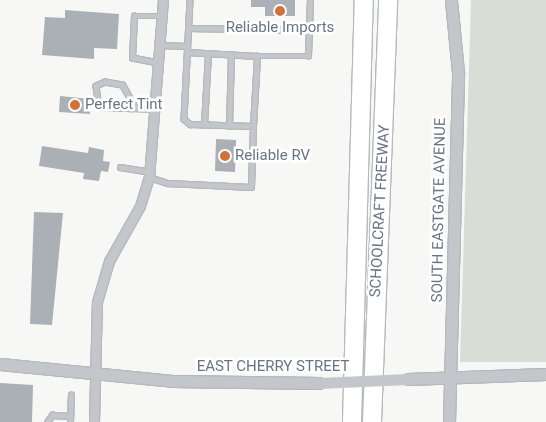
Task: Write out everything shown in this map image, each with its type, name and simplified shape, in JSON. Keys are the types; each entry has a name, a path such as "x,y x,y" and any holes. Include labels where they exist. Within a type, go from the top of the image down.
{"highway":[{"name":"SCHOOLCRAFT FREEWAY","path":"352,422 364,0"},
{"name":"SCHOOLCRAFT FREEWAY","path":"372,422 388,0"}],"street":[{"path":"94,422 100,288 149,174 156,109 163,0"},
{"name":"SOUTH EASTGATE AVENUE","path":"449,422 458,72 451,0"},
{"name":"EAST CHERRY STREET","path":"0,364 220,384 319,383 546,374"}],"lane":[{"path":"190,0 184,119 204,125 254,126"},
{"path":"187,52 305,58 309,30 310,0"},
{"path":"159,63 132,58 133,33 137,14 162,16"},
{"path":"188,28 309,30"},
{"path":"160,45 187,46"},
{"path":"204,125 208,54"},
{"path":"229,126 231,55"},
{"path":"120,167 149,174 168,183 251,187 257,56"},
{"path":"136,108 122,85 105,82 96,86 99,107 156,109"},
{"path":"70,422 71,395"},
{"path":"47,422 52,415 70,416"}],"shaded area":[{"path":"471,0 546,0 546,362 460,362"}],"building":[{"name":"Reliable Imports","path":"251,0 295,0 295,16 265,16 265,7 251,7"},
{"path":"65,10 119,14 117,49 94,48 94,59 42,55 45,17 65,18"},
{"name":"Perfect Tint","path":"60,96 90,99 90,114 59,112"},
{"name":"Reliable RV","path":"216,139 236,140 235,172 215,171"},
{"path":"42,146 88,153 89,147 104,150 103,161 110,162 108,172 101,171 99,181 83,179 84,173 39,166"},
{"path":"34,212 63,213 52,325 30,324"},
{"path":"0,383 33,385 32,422 0,422"}],"place":[{"name":"Reliable Imports","path":"280,11"},
{"name":"Perfect Tint","path":"75,105"},
{"name":"Reliable RV","path":"225,156"}]}
